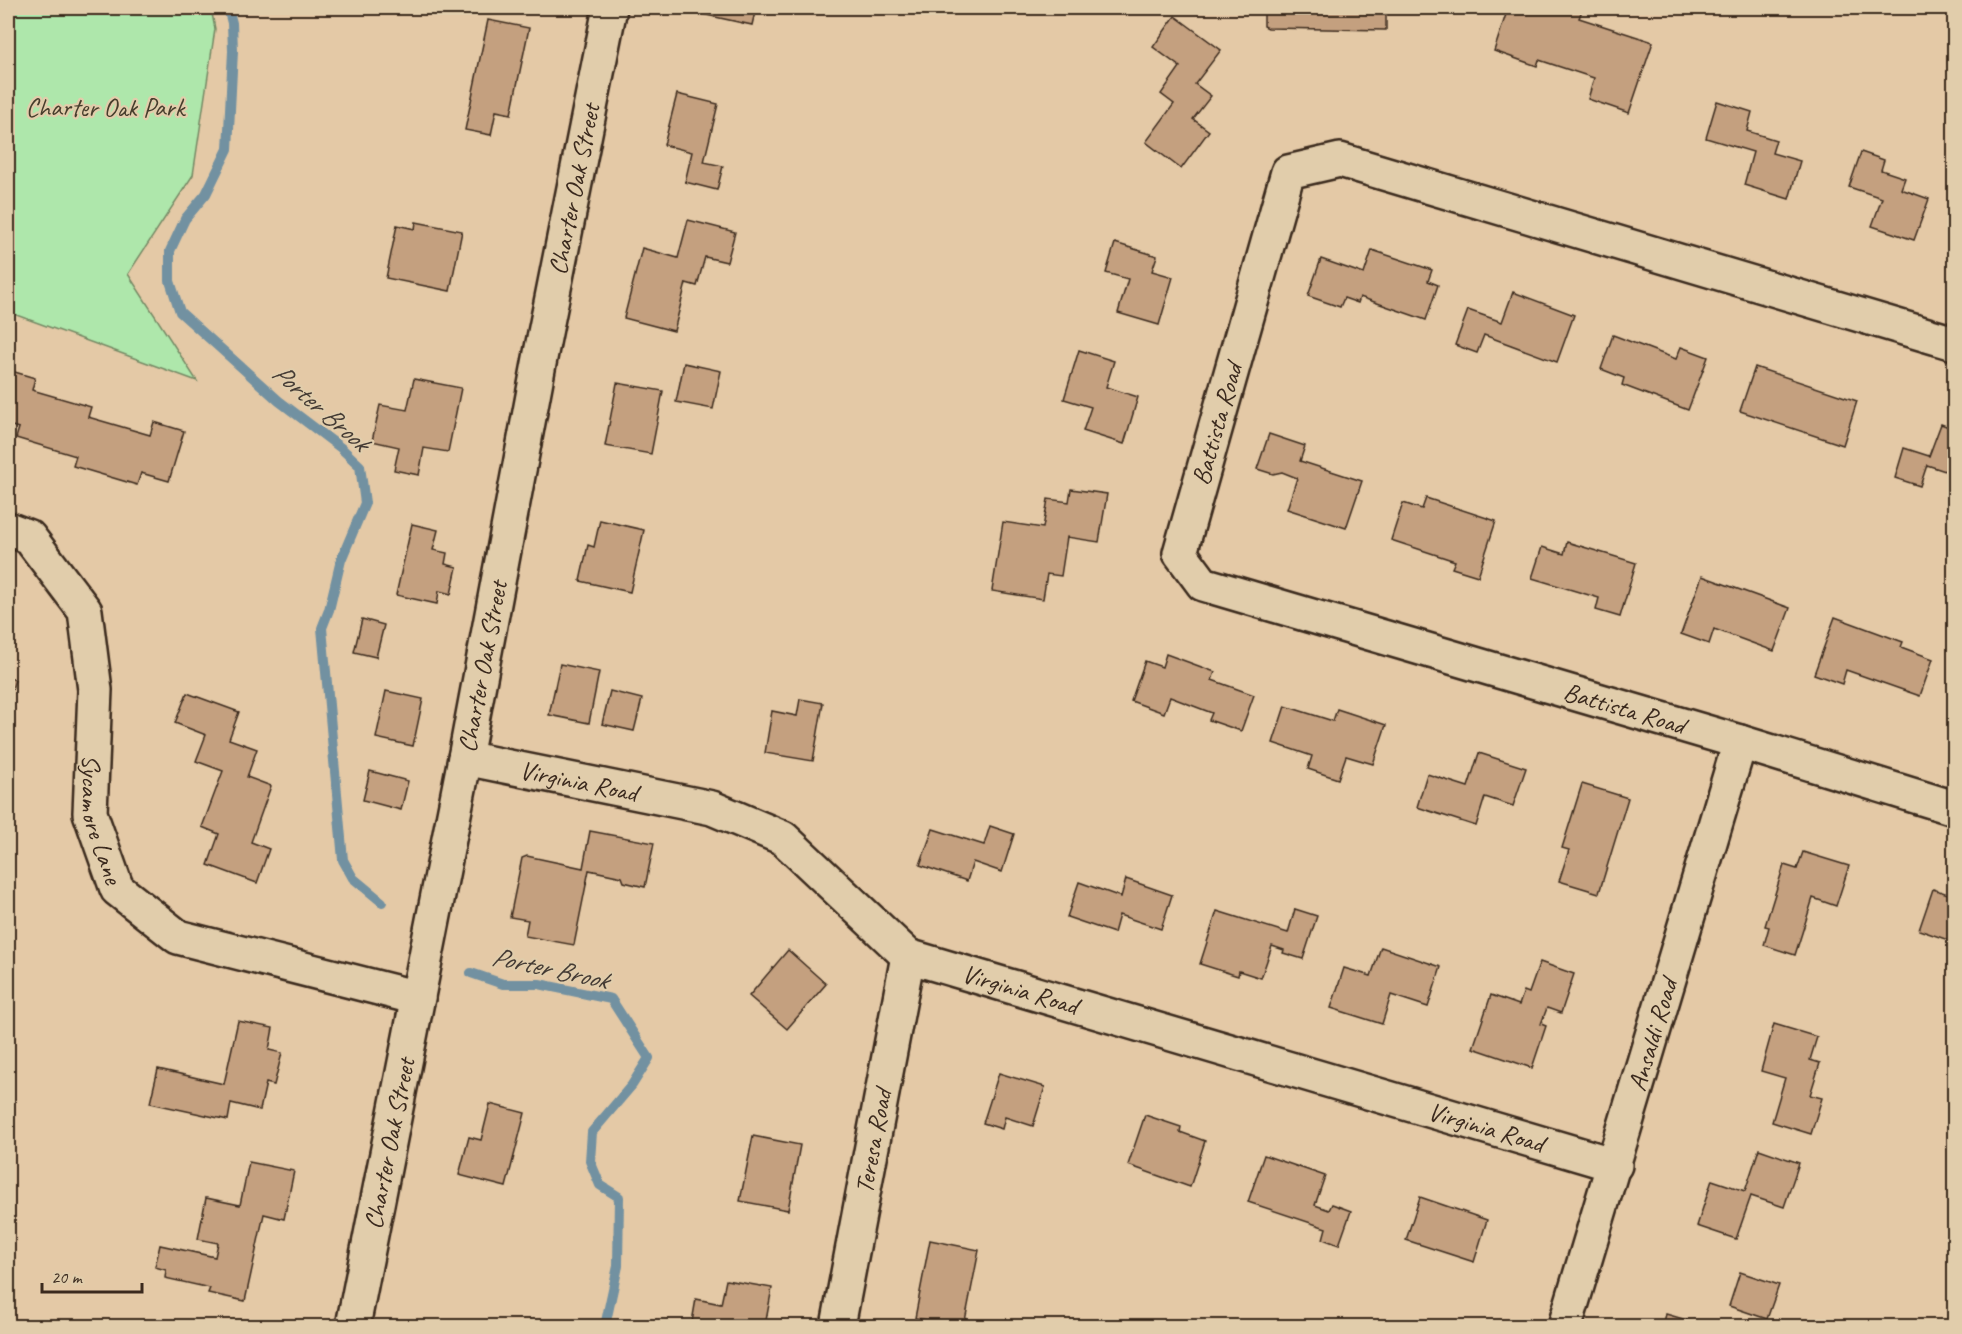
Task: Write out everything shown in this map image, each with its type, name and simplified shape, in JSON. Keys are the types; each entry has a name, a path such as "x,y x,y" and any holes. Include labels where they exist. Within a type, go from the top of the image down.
{"street":[{"name":"Charter Oak Street","path":"353,1326 465,758 538,365 610,8"},
{"name":"Battista Road","path":"1954,343 1340,160 1288,172 1180,553 1203,584 1740,741 1954,808"},
{"name":"Sycamore Lane","path":"8,529 29,537 85,611 96,690 90,813 117,890 178,937 418,998"},
{"name":"Ansaldi Road","path":"1565,1326 1740,741"},
{"name":"Virginia Road","path":"465,758 712,808 783,838 908,956 1615,1165"},
{"name":"Teresa Road","path":"838,1326 908,956"}],"green space":[{"name":"Charter Oak Park","path":"8,8 211,8 215,29 193,175 128,274 197,381 8,312"}],"building":[{"path":"699,8 756,8 752,25 697,13"},
{"path":"1264,8 1386,8 1386,30 1268,28 1264,26"},
{"path":"1508,8 1583,8 1579,18 1653,42 1629,113 1588,99 1594,78 1539,60 1537,66 1494,51"},
{"path":"1175,16 1221,50 1195,84 1211,96 1193,119 1209,131 1181,169 1146,142 1174,104 1161,94 1180,67 1153,47"},
{"path":"488,20 529,28 511,114 496,111 491,135 465,130"},
{"path":"677,94 718,104 704,162 723,166 717,190 685,182 692,152 664,145"},
{"path":"1717,101 1752,112 1747,131 1776,140 1772,153 1800,161 1789,199 1744,185 1753,152 1706,138"},
{"path":"1861,152 1884,160 1881,170 1905,178 1901,189 1929,199 1914,240 1872,226 1882,198 1849,187"},
{"path":"688,220 735,232 727,262 705,257 697,286 686,283 674,331 624,318 642,248 678,258"},
{"path":"416,222 462,231 450,291 386,278 397,225 415,229"},
{"path":"1115,243 1157,256 1152,271 1173,277 1159,325 1118,313 1128,279 1106,273"},
{"path":"1372,250 1432,270 1428,281 1438,285 1426,320 1360,297 1358,303 1344,298 1340,307 1308,296 1321,259 1364,274"},
{"path":"1513,292 1574,315 1557,362 1484,335 1477,353 1455,345 1468,310 1502,322"},
{"path":"1613,335 1676,359 1681,347 1708,357 1688,410 1622,385 1624,378 1601,369"},
{"path":"1079,350 1114,361 1106,387 1138,397 1124,444 1083,431 1091,407 1064,399"},
{"path":"684,363 721,371 713,409 676,402"},
{"path":"1755,367 1857,401 1843,445 1740,411"},
{"path":"8,370 35,378 32,390 91,407 88,417 150,435 154,422 184,431 169,481 141,473 137,485 73,466 76,456 16,438 19,428 8,425"},
{"path":"414,379 461,388 448,452 424,448 419,475 394,470 399,447 372,441 380,405 407,410"},
{"path":"617,383 663,391 651,454 605,446"},
{"path":"1941,424 1954,429 1954,474 1927,465 1920,486 1895,478 1904,448 1929,456"},
{"path":"1269,434 1305,446 1300,461 1362,481 1346,528 1287,509 1297,478 1282,472 1273,474 1257,469"},
{"path":"1071,489 1107,494 1099,542 1067,537 1061,576 1047,574 1043,599 992,591 1003,522 1043,528 1048,499 1069,502"},
{"path":"1426,498 1496,521 1478,576 1452,568 1455,561 1391,540 1403,503 1422,509"},
{"path":"600,520 644,530 630,592 580,581 588,545 594,547"},
{"path":"412,524 438,530 433,550 447,553 445,564 457,567 451,594 439,591 437,604 396,595"},
{"path":"1567,542 1636,563 1620,617 1596,610 1599,598 1532,578 1542,547 1564,554"},
{"path":"1702,576 1790,608 1774,651 1714,629 1709,644 1681,634"},
{"path":"1835,617 1903,642 1901,647 1933,659 1920,696 1846,670 1842,684 1814,674"},
{"path":"362,619 384,625 376,657 354,652"},
{"path":"1166,654 1215,672 1212,680 1254,695 1241,731 1209,720 1212,713 1170,697 1164,713 1131,701 1145,661 1162,667"},
{"path":"560,664 599,672 589,723 549,715"},
{"path":"8,677 15,680 8,702"},
{"path":"386,691 423,699 413,746 376,738"},
{"path":"610,691 642,699 634,731 602,724"},
{"path":"187,693 239,712 229,739 257,749 247,777 271,786 251,842 269,849 257,883 208,865 219,834 202,827 223,771 196,761 206,735 175,723"},
{"path":"800,699 823,703 813,761 765,753 772,711 797,716"},
{"path":"1285,706 1333,721 1337,709 1386,725 1373,764 1346,756 1338,779 1308,769 1312,756 1273,743"},
{"path":"1479,753 1526,768 1513,806 1485,797 1476,826 1417,807 1427,774 1468,787"},
{"path":"370,771 408,781 401,810 363,800"},
{"path":"1582,784 1628,798 1599,893 1559,881 1569,850 1562,848"},
{"path":"990,826 1014,834 1002,872 973,862 967,881 920,865 933,829 984,845"},
{"path":"590,831 654,843 645,887 624,882 622,877 589,870 574,945 525,936 528,920 510,917 522,858 527,856 583,868"},
{"path":"1803,852 1849,866 1836,906 1813,898 1795,955 1764,945 1769,927 1765,926 1784,865 1797,869"},
{"path":"1126,879 1172,895 1161,929 1119,915 1114,933 1067,917 1079,882 1121,897"},
{"path":"1933,889 1954,896 1954,942 1919,930"},
{"path":"1295,909 1317,916 1303,959 1283,953 1284,950 1272,946 1261,978 1239,971 1238,976 1200,964 1217,911 1288,933"},
{"path":"1381,947 1441,967 1428,1007 1391,995 1382,1024 1331,1008 1344,968 1371,976"},
{"path":"788,950 826,984 787,1029 749,996"},
{"path":"1540,962 1574,974 1561,1013 1547,1008 1541,1024 1546,1026 1532,1068 1473,1048 1491,995 1519,1005 1524,991 1529,993"},
{"path":"238,1021 273,1028 269,1050 282,1053 274,1085 266,1083 260,1110 231,1103 228,1120 150,1103 158,1069 224,1084"},
{"path":"1774,1024 1817,1037 1810,1060 1820,1063 1810,1095 1822,1098 1811,1134 1772,1122 1785,1078 1761,1071"},
{"path":"999,1073 1045,1087 1033,1126 1005,1117 1002,1129 983,1123"},
{"path":"490,1104 525,1113 506,1187 459,1175 469,1137 481,1140"},
{"path":"1145,1115 1181,1127 1180,1132 1205,1141 1190,1187 1128,1165"},
{"path":"753,1136 800,1145 788,1210 740,1201"},
{"path":"1759,1149 1799,1163 1784,1207 1751,1196 1736,1239 1697,1226 1712,1180 1745,1191"},
{"path":"1264,1155 1325,1176 1315,1205 1329,1210 1332,1204 1351,1211 1339,1245 1323,1239 1326,1228 1248,1202"},
{"path":"249,1162 294,1171 284,1219 264,1214 245,1301 208,1293 210,1288 165,1278 166,1270 155,1267 160,1245 215,1257 218,1243 198,1239 206,1198 240,1205"},
{"path":"1420,1197 1487,1220 1474,1262 1406,1240"},
{"path":"930,1240 979,1250 964,1326 915,1318"},
{"path":"1740,1272 1779,1285 1767,1319 1729,1306"},
{"path":"726,1280 772,1288 765,1326 714,1326 692,1322 696,1299 721,1304"},
{"path":"1666,1314 1707,1326 1663,1326"}],"waterway":[{"name":"Porter Brook","path":"228,8 232,23 233,51 228,149 206,194 185,219 170,251 170,281 180,312 279,401 341,448 360,466 365,503 341,560 329,610 322,628 343,860 353,878 382,902"},
{"name":"Porter Brook","path":"471,973 503,984 539,984 611,999 649,1058 632,1085 592,1132 590,1161 600,1185 619,1197 618,1266 605,1326"}]}
